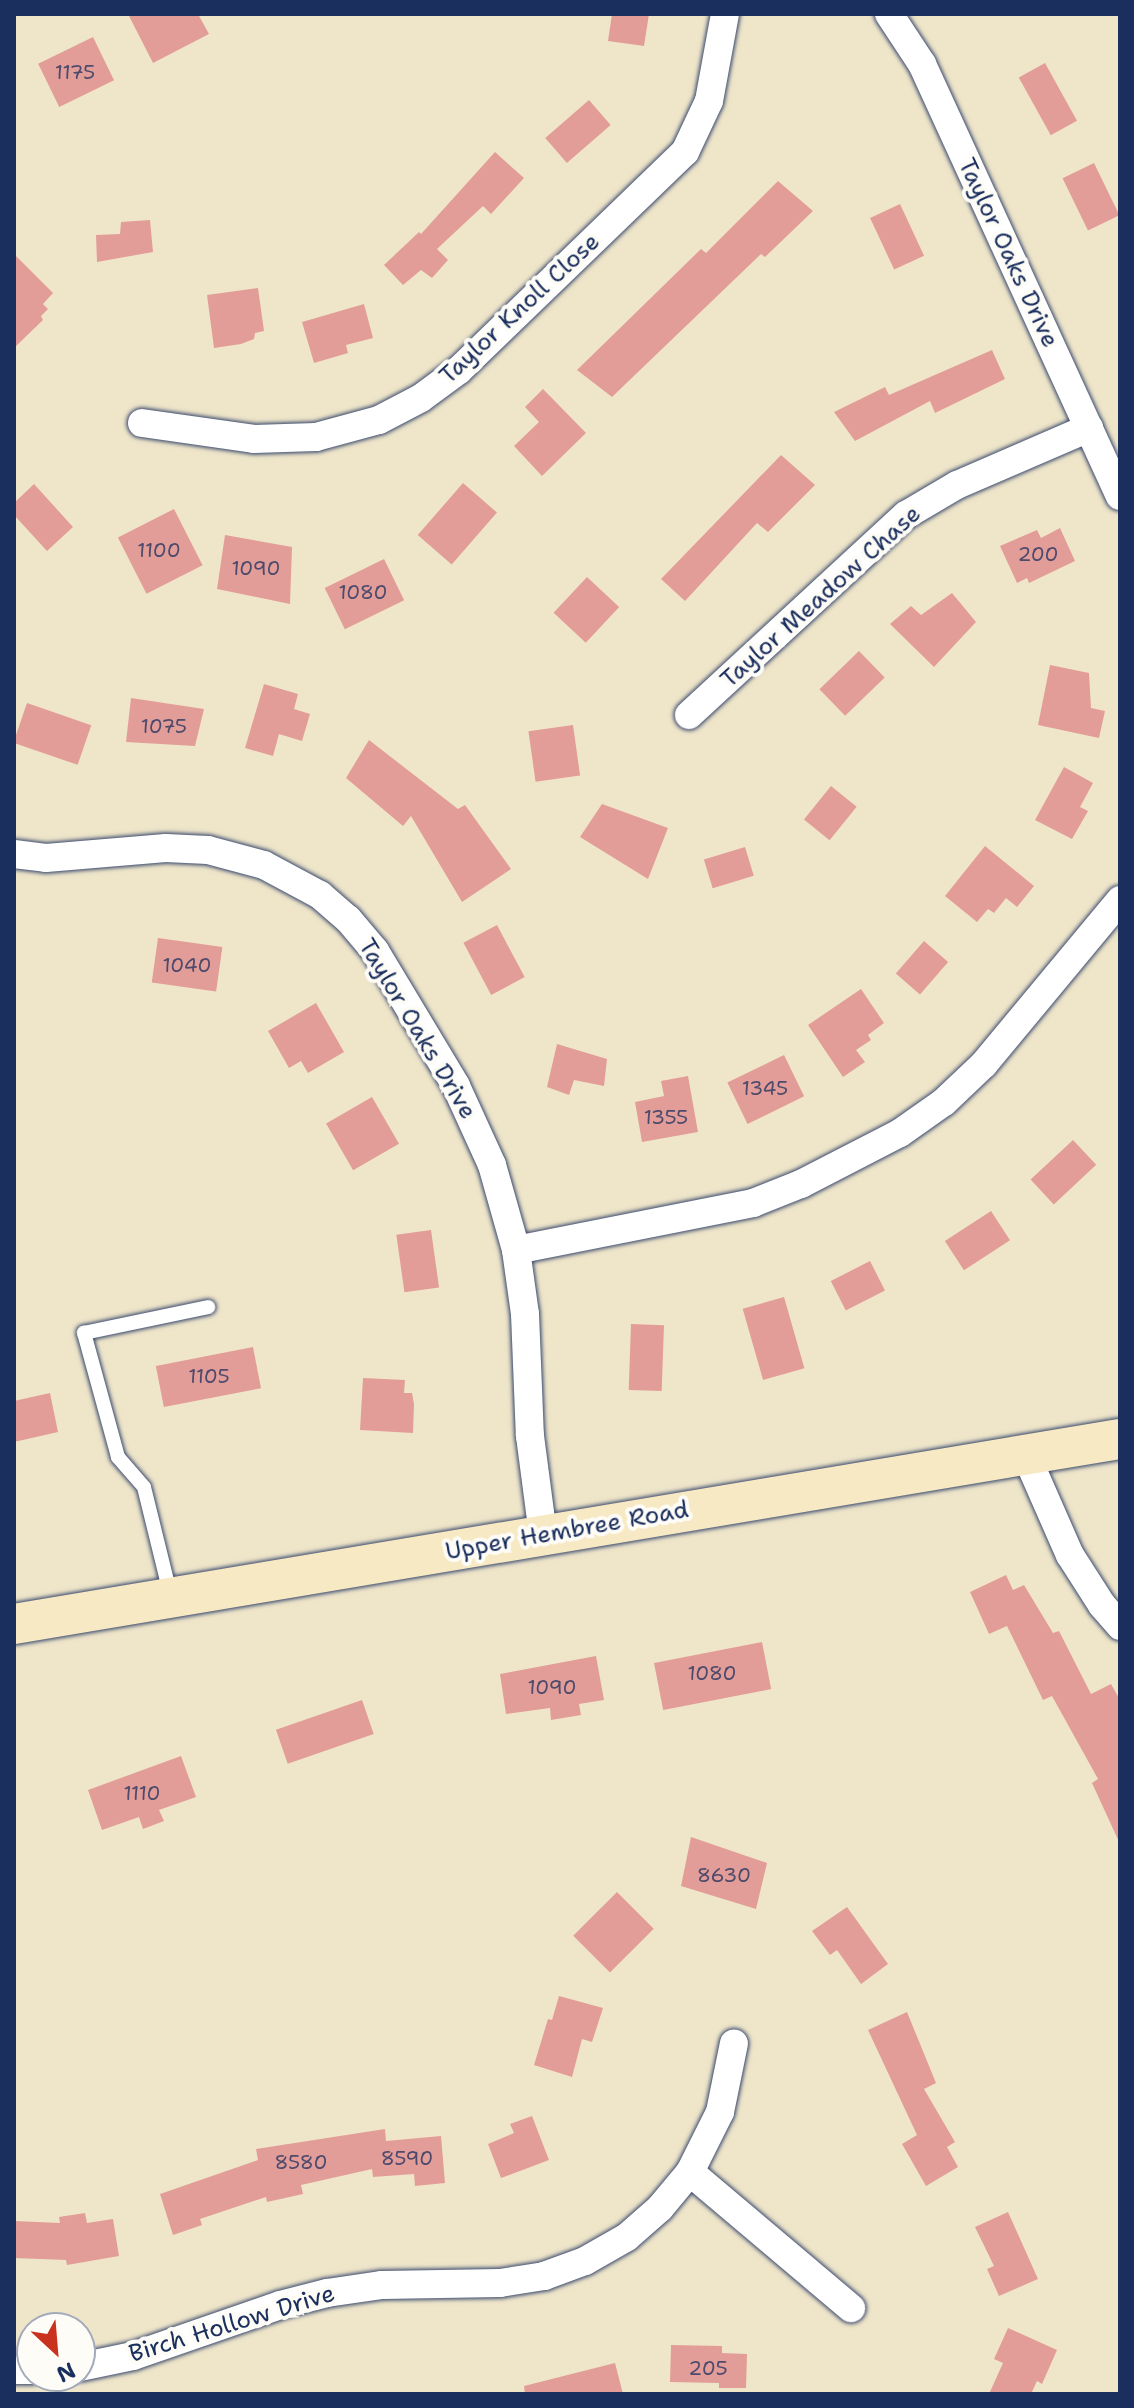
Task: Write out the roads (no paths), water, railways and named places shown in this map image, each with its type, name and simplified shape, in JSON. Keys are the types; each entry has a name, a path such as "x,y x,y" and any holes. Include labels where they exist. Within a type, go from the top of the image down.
{"street":[{"name":"Taylor Knoll Close","path":"142,423 254,439 316,437 379,420 421,398 459,370 685,152 709,101 725,14"},
{"name":"Taylor Oaks Drive","path":"889,14 922,64 1120,496"},
{"name":"Taylor Meadow Chase","path":"689,715 906,515 957,485 1089,428"},
{"name":"Taylor Oaks Drive","path":"14,854 46,858 166,848 208,850 264,865 320,895 348,919 375,951 456,1086 492,1165 516,1250 525,1314 530,1436 543,1535"},
{"path":"516,1250 753,1203 801,1184 900,1133 944,1102 984,1064 1120,900"},
{"name":"Upper Hembree Road","path":"14,1624 1120,1439"},
{"path":"1026,1455 1070,1555 1102,1605 1120,1626"},
{"name":"Birch Hollow Drive","path":"96,2364 133,2356 280,2305 327,2293 382,2285 500,2283 544,2276 585,2261 627,2237 660,2208 690,2172 720,2112 734,2043"},
{"path":"690,2172 851,2308"}],"lane":[{"path":"171,1598 144,1487 118,1457 84,1333 208,1307"}]}
